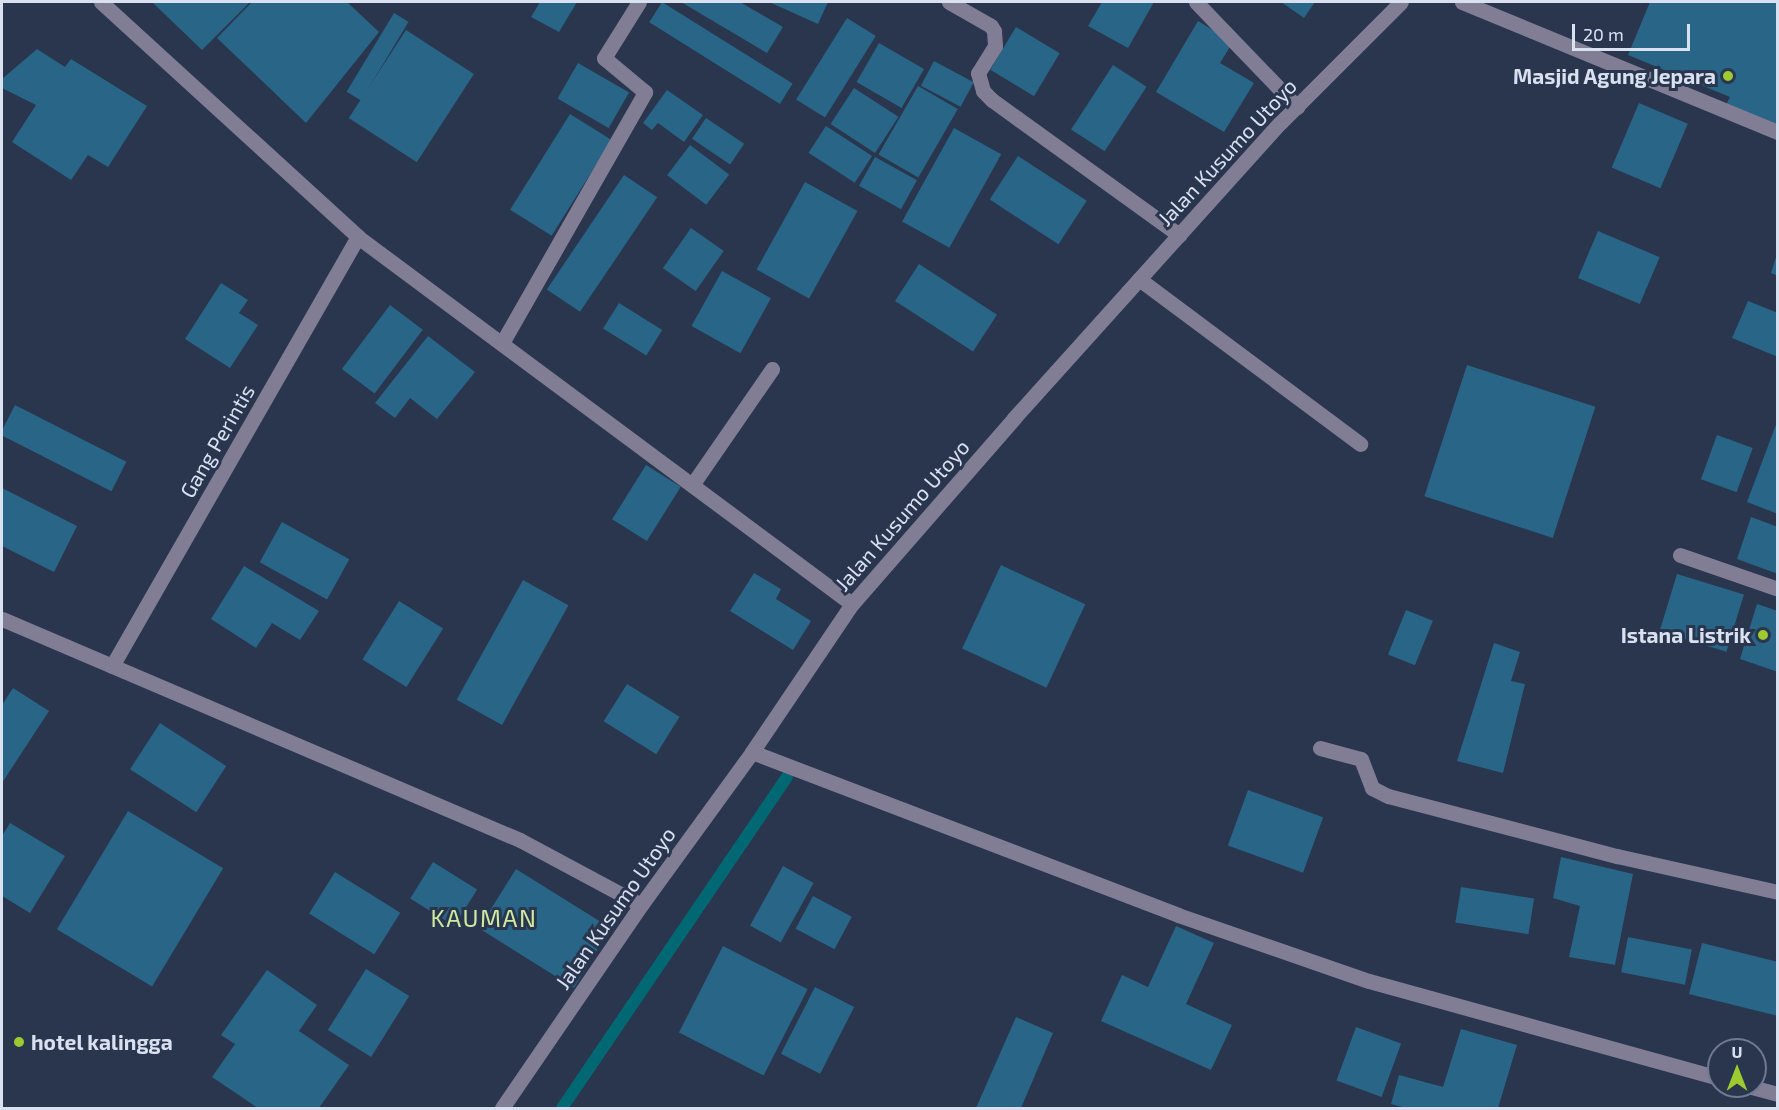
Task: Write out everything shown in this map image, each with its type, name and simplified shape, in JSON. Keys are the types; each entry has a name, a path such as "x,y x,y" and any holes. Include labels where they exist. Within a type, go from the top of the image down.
{"street":[{"path":"101,2 358,237 852,604"},
{"path":"502,343 645,92 604,58 639,2"},
{"path":"949,2 991,26 994,31 995,46 978,73 983,91 992,100 1179,235"},
{"path":"1196,2 1297,107"},
{"name":"Jalan Kusumo Utoyo","path":"502,1108 641,905 753,752 852,604 1179,235 1297,107 1401,2"},
{"path":"1462,2 1778,132"},
{"name":"Gang Perintis","path":"112,666 358,237"},
{"path":"1139,279 1360,444"},
{"path":"692,485 772,369"},
{"path":"1680,555 1778,589"},
{"path":"2,619 520,840 641,905"},
{"path":"1320,748 1360,759 1372,788 1388,796 1617,856 1778,892"},
{"path":"753,752 1178,915 1369,981 1707,1075"}],"building":[{"path":"152,2 250,2 202,50"},
{"path":"252,2 347,2 379,32 306,123 217,38"},
{"path":"540,2 577,2 559,32 531,17"},
{"path":"662,2 793,84 780,104 649,22"},
{"path":"681,2 740,2 783,27 767,53"},
{"path":"769,2 828,2 818,24"},
{"path":"1102,2 1154,2 1128,48 1088,26"},
{"path":"1281,2 1315,2 1304,18"},
{"name":"Masjid Agung Jepara","path":"1650,2 1778,2 1778,128 1725,107 1730,97 1628,55"},
{"path":"394,13 409,22 361,101 347,92"},
{"path":"847,18 876,36 825,117 796,99"},
{"path":"1198,21 1233,42 1220,63 1254,83 1224,132 1156,92"},
{"path":"1016,27 1060,53 1034,96 990,70"},
{"path":"406,30 474,74 417,162 349,118"},
{"path":"879,43 924,69 902,108 856,82"},
{"path":"37,49 65,67 71,59 147,106 108,167 88,155 71,180 12,142 36,105 2,88 2,79"},
{"path":"934,61 974,82 961,107 921,86"},
{"path":"578,63 629,92 609,128 558,99"},
{"path":"1113,65 1147,87 1105,151 1071,130"},
{"path":"918,86 958,109 918,177 878,154"},
{"path":"854,88 898,117 875,153 831,124"},
{"path":"667,90 703,115 684,142 658,123 652,130 643,123"},
{"path":"1639,103 1688,124 1660,188 1612,167"},
{"path":"570,114 612,140 552,236 510,210"},
{"path":"706,118 744,144 730,164 692,139"},
{"path":"826,126 872,156 855,183 809,153"},
{"path":"954,128 1001,154 949,248 902,222"},
{"path":"690,145 729,174 706,205 667,175"},
{"path":"1018,156 1087,201 1058,244 990,200"},
{"path":"875,157 917,180 901,209 859,186"},
{"path":"624,175 657,197 580,312 547,289"},
{"path":"805,182 857,211 809,299 757,269"},
{"path":"691,228 724,251 696,291 663,268"},
{"path":"1598,231 1660,257 1640,304 1578,278"},
{"path":"1778,254 1778,276 1771,273"},
{"path":"919,264 997,315 973,352 895,301"},
{"path":"722,271 771,298 740,353 691,326"},
{"path":"221,283 248,300 239,313 258,325 230,368 185,339"},
{"path":"1748,301 1778,313 1778,357 1732,338"},
{"path":"619,303 662,330 646,355 603,328"},
{"path":"390,305 423,330 375,394 342,369"},
{"path":"428,336 475,372 437,419 410,398 395,418 375,403"},
{"path":"1467,365 1595,407 1553,538 1424,496"},
{"path":"15,405 126,462 111,491 2,435 2,431"},
{"path":"1778,422 1778,514 1747,502"},
{"path":"1717,435 1753,448 1737,492 1701,479"},
{"path":"646,465 681,487 647,541 612,519"},
{"path":"2,488 77,526 54,572 2,546"},
{"path":"1751,517 1778,527 1778,574 1737,559"},
{"path":"282,522 349,559 327,600 260,562"},
{"path":"1001,565 1085,604 1046,688 962,648"},
{"path":"244,566 319,611 300,640 272,623 256,648 211,619"},
{"path":"754,573 781,589 776,599 811,621 793,650 730,611"},
{"path":"1677,574 1744,594 1726,652 1659,631"},
{"path":"523,580 568,605 502,725 457,700"},
{"path":"399,601 443,629 407,687 362,660"},
{"name":"Istana Listrik","path":"1757,604 1778,611 1778,672 1740,659"},
{"path":"1406,610 1433,621 1415,665 1388,655"},
{"path":"1494,643 1520,652 1511,681 1525,684 1503,773 1457,761"},
{"path":"627,684 680,717 656,754 604,721"},
{"path":"13,688 49,711 2,783 2,705"},
{"path":"160,723 226,766 196,812 130,769"},
{"path":"1248,790 1323,817 1303,873 1228,845"},
{"path":"128,811 223,868 152,986 57,929"},
{"path":"10,823 65,856 30,913 2,896 2,836"},
{"path":"1561,857 1633,874 1615,965 1569,957 1580,906 1553,898"},
{"path":"433,862 477,890 454,926 410,898"},
{"path":"783,866 814,883 781,942 750,925"},
{"path":"516,869 611,928 574,988 479,928"},
{"path":"335,872 400,913 374,954 309,914"},
{"path":"1461,887 1534,899 1528,934 1455,923"},
{"path":"813,896 852,917 834,949 796,929"},
{"path":"1176,926 1214,943 1186,1004 1232,1025 1211,1070 1101,1021 1122,975 1148,987"},
{"path":"1628,937 1692,949 1685,985 1621,972"},
{"path":"1702,943 1778,962 1778,1016 1689,994"},
{"path":"723,946 808,989 764,1076 679,1032"},
{"path":"366,969 409,996 371,1057 328,1030"},
{"path":"267,970 317,1005 299,1031 349,1065 319,1108 258,1108 212,1077 235,1044 221,1035"},
{"path":"815,987 854,1007 820,1074 781,1054"},
{"path":"1016,1017 1053,1033 1021,1108 976,1108"},
{"path":"1356,1027 1401,1043 1382,1097 1337,1081"},
{"path":"1461,1029 1517,1045 1498,1108 1406,1108 1391,1104 1399,1075 1443,1087"}],"waterway":[{"path":"562,1108 787,777"}],"place":[{"name":"Masjid Agung Jepara","path":"1728,76"},
{"name":"Istana Listrik","path":"1763,635"},
{"name":"hotel kalingga","path":"19,1042"}],"district":[{"name":"KAUMAN","path":"484,918"}]}
